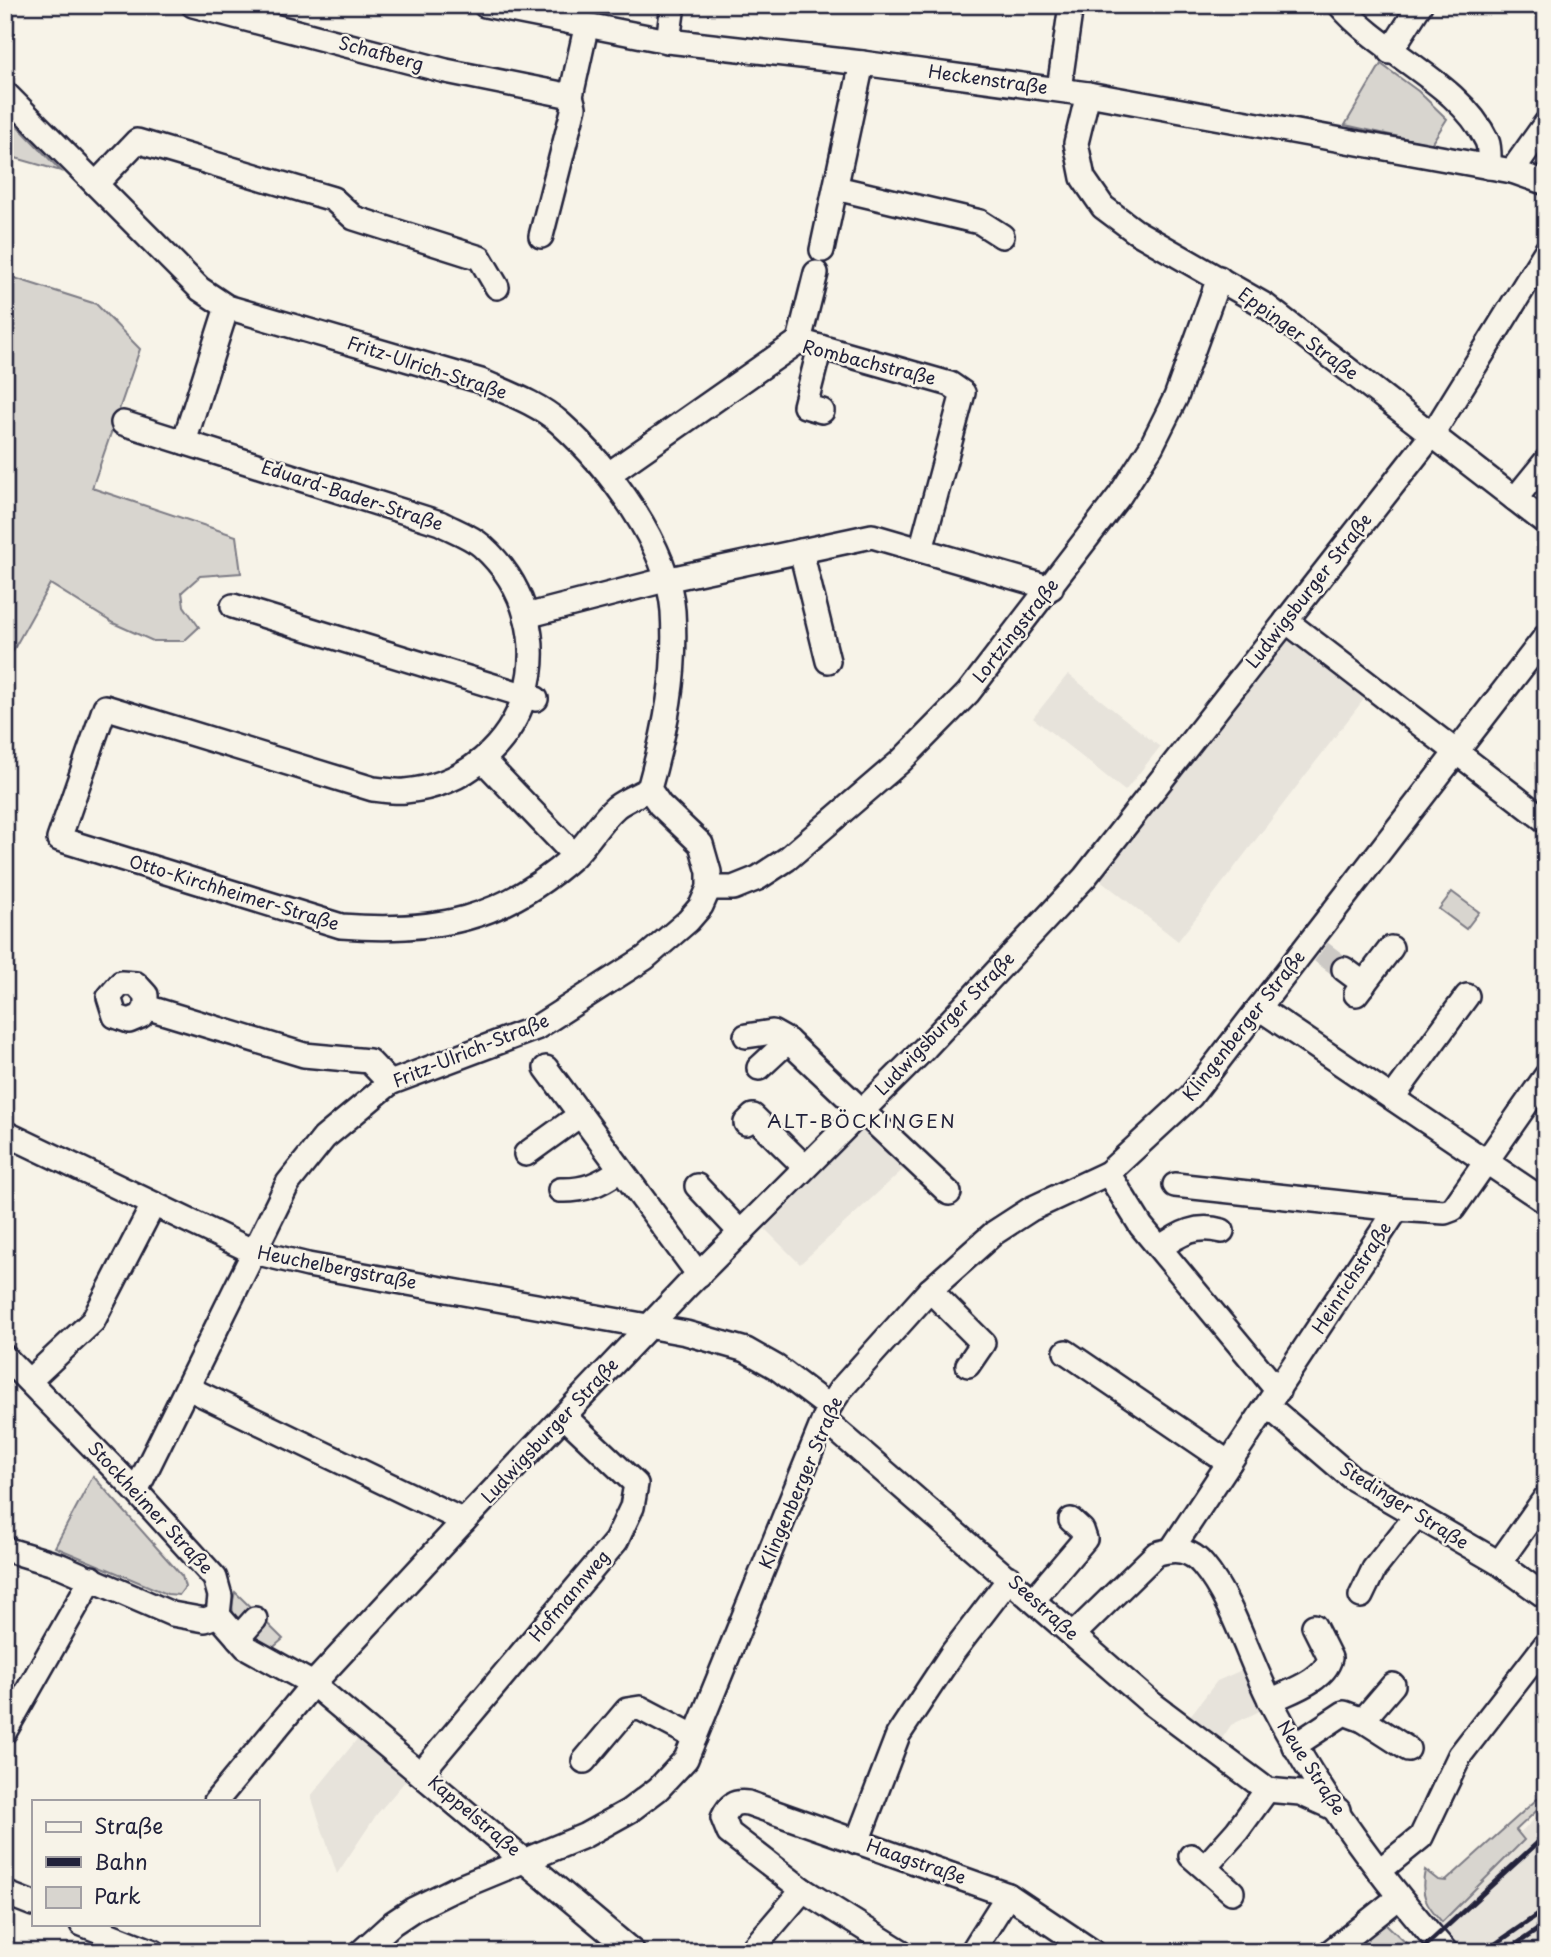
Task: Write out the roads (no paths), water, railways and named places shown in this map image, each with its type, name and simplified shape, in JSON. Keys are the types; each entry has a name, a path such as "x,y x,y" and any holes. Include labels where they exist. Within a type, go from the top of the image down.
{"street":[{"name":"Schafberg","path":"193,5 446,71 571,96"},
{"name":"Heckenstraße","path":"485,5 667,41 1059,89 1512,171 1546,183"},
{"path":"667,41 673,5"},
{"path":"1059,89 1071,5"},
{"path":"1340,5 1390,52 1450,95 1476,123 1488,143 1489,167"},
{"path":"1390,52 1420,5"},
{"path":"541,236 574,107 571,96 586,27"},
{"path":"822,250 862,63"},
{"name":"Fritz-Ulrich-Straße","path":"5,93 200,289 227,307 481,382 521,399 559,422 609,474 644,524 673,609 670,712 649,789"},
{"name":"Eppinger Straße","path":"1088,94 1076,143 1083,178 1103,206 1135,231 1266,306 1546,523"},
{"path":"1512,171 1546,123"},
{"path":"96,184 137,141 333,199 354,218 480,258 497,287"},
{"path":"836,188 980,222 1002,236"},
{"name":"Ludwigsburger Straße","path":"217,1800 313,1684 464,1521 699,1275 926,1047 1085,877 1432,435 1546,251"},
{"path":"816,273 805,407 822,411"},
{"name":"Lortzingstraße","path":"709,888 733,888 758,878 787,859 844,812 968,693 1051,588 1120,495 1151,447 1176,397 1219,278"},
{"path":"184,442 227,307"},
{"name":"Rombachstraße","path":"609,474 809,344 950,384 963,393 921,550"},
{"name":"Eduard-Bader-Straße","path":"105,707 373,789 404,792 428,786 483,760 514,725 532,697 532,654 520,595 507,572 481,544 440,523 123,424"},
{"path":"1515,499 1546,461"},
{"path":"526,616 665,580 872,536 1051,588"},
{"path":"802,551 828,661"},
{"path":"233,606 532,697"},
{"path":"1286,621 1546,821"},
{"name":"Klingenberger Straße","path":"360,1952 393,1923 414,1909 584,1836 629,1811 676,1771 686,1759 827,1414 841,1389 930,1290 1003,1227 1031,1209 1108,1173 1191,1096 1259,1008 1315,947 1456,751 1546,636"},
{"name":"Otto-Kirchheimer-Straße","path":"105,707 59,839 341,926 383,929 436,927 467,919 526,892 574,855 617,807 649,789"},
{"path":"483,760 574,855"},
{"path":"649,789 660,805 701,845 709,872 709,888"},
{"name":"Fritz-Ulrich-Straße","path":"136,1492 288,1183 324,1138 390,1083 536,1028 645,958 688,921 701,906 709,888"},
{"path":"1344,969 1360,989 1391,948"},
{"path":"1393,1097 1466,996"},
{"path":"146,1007 304,1055 369,1061 390,1083"},
{"path":"1259,1008 1546,1202"},
{"path":"746,1036 772,1032 788,1041 949,1193"},
{"path":"759,1068 788,1041"},
{"path":"546,1068 699,1275"},
{"path":"1485,1162 1546,1076"},
{"path":"526,1154 580,1115"},
{"path":"746,1123 752,1116 805,1167"},
{"name":"Heuchelbergstraße","path":"5,1133 254,1252 308,1265 650,1326 746,1350 776,1367 827,1414"},
{"name":"Heinrichstraße","path":"1172,1549 1398,1209 1445,1212 1453,1209 1485,1162"},
{"path":"560,1190 576,1191 593,1187 620,1170"},
{"name":"Stedinger Straße","path":"1108,1173 1140,1226 1160,1248 1273,1399 1352,1478 1499,1563 1546,1597"},
{"path":"1175,1185 1398,1209"},
{"path":"697,1186 741,1233"},
{"path":"29,1381 93,1321 153,1205"},
{"path":"1160,1248 1190,1230 1205,1227 1222,1231"},
{"path":"930,1290 983,1343 968,1365"},
{"path":"1066,1352 1229,1463"},
{"name":"Stockheimer Straße","path":"5,1357 215,1578 220,1596 219,1615"},
{"path":"188,1388 464,1521"},
{"name":"Seestraße","path":"827,1414 1151,1703 1267,1790"},
{"name":"Hofmannweg","path":"422,1772 615,1541 632,1507 636,1484 565,1417"},
{"path":"1499,1563 1546,1497"},
{"path":"1361,1596 1374,1569 1416,1516"},
{"path":"1034,1599 1085,1539 1082,1530 1071,1520"},
{"path":"5,1549 92,1578 172,1614 205,1620 219,1615 238,1639 260,1657 313,1684"},
{"path":"1073,1635 1156,1554 1172,1549"},
{"name":"Neue Straße","path":"1172,1549 1195,1557 1204,1566 1294,1746 1398,1898 1446,1952"},
{"path":"5,1731 92,1578"},
{"path":"856,1842 898,1735 953,1652 1010,1578"},
{"path":"238,1639 255,1619"},
{"path":"1270,1701 1318,1675 1328,1665 1330,1658 1314,1626"},
{"path":"1379,1871 1421,1837 1460,1755 1546,1644"},
{"name":"Kappelstraße","path":"313,1684 422,1772 633,1952"},
{"path":"1363,1720 1393,1685"},
{"path":"584,1760 627,1710 640,1708 695,1737"},
{"path":"1294,1746 1344,1713 1363,1720 1408,1749"},
{"path":"1232,1892 1198,1862 1237,1831 1267,1790 1300,1793 1338,1810"},
{"name":"Haagstraße","path":"803,1889 729,1833 723,1818 728,1807 737,1802 748,1803 1008,1895 1093,1952"},
{"path":"750,1952 803,1889 902,1952"},
{"path":"5,1893 32,1904"},
{"path":"972,1952 1008,1895"},
{"path":"1330,1952 1398,1898"},
{"path":"86,1926 154,1952"}],"tunnel":[{"path":"1321,952 1344,969"}],"railway":[{"path":"1419,1952 1546,1835"},
{"path":"1484,1952 1546,1909"},
{"path":"1505,1952 1546,1924"}],"district":[{"name":"ALT-BÖCKINGEN","path":"862,1121"}]}
